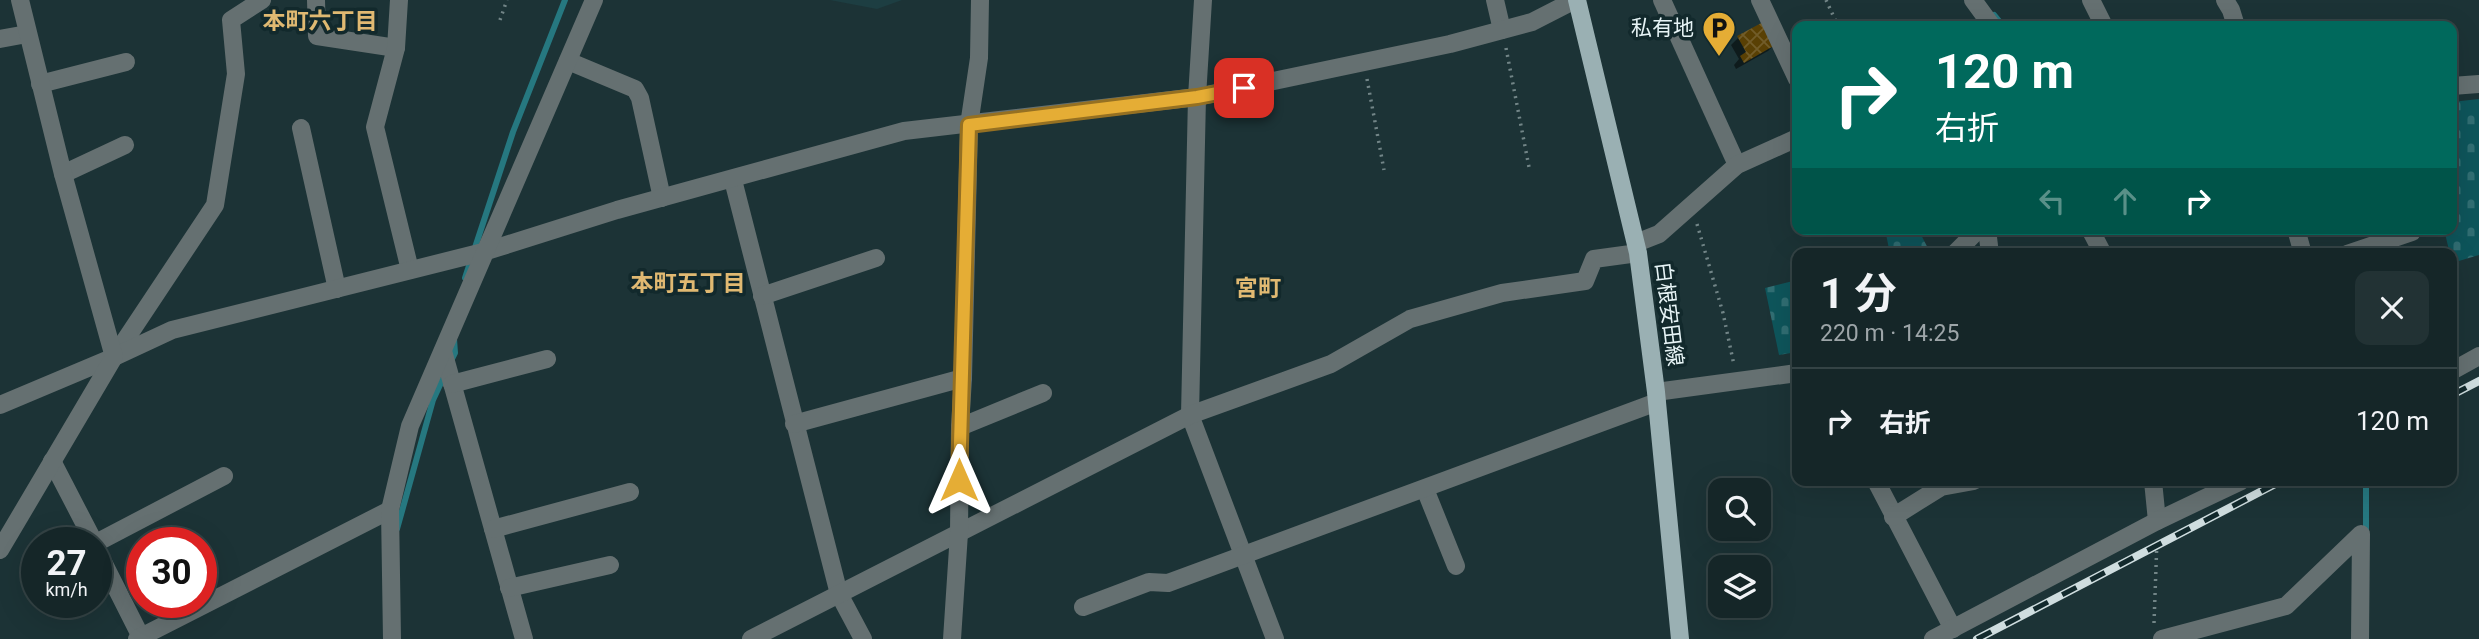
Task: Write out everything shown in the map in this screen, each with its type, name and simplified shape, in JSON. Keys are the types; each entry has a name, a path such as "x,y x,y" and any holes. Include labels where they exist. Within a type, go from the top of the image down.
{"main road":[{"name":"白根安田線","path":"1576,0 1637,248 1656,397 1680,639"}],"street":[{"path":"20,0 63,174 114,357"},
{"path":"0,550 114,357 215,205 236,74 231,20 262,0"},
{"path":"316,0 317,36 397,48"},
{"path":"399,0 397,48 375,127 410,270"},
{"path":"392,639 390,510 410,426 594,0"},
{"path":"952,639 959,533 969,125 979,58 980,0"},
{"path":"1203,0 1197,97 1190,415 1275,639"},
{"path":"1495,0 1502,30"},
{"path":"0,405 172,330 487,251 663,198 904,131 1197,97 1450,44 1532,22 1576,0"},
{"path":"1662,0 1737,165"},
{"path":"1760,0 1792,68"},
{"path":"1973,0 1988,21"},
{"path":"2091,0 2102,21"},
{"path":"2225,0 2234,21"},
{"path":"0,39 27,34"},
{"path":"568,61 635,89 640,97 663,198"},
{"path":"40,84 126,62"},
{"path":"2457,86 2479,84"},
{"path":"300,128 337,289"},
{"path":"751,639 1190,415 1331,364 1410,319 1502,293 1585,281 1594,259 1637,248 1659,234 1737,165 1792,140"},
{"path":"63,174 125,145"},
{"path":"733,180 839,594 863,639"},
{"path":"1960,248 1973,235"},
{"path":"2365,248 2403,235"},
{"path":"762,296 876,258"},
{"path":"443,351 524,639"},
{"path":"2457,368 2479,356"},
{"path":"452,384 547,359"},
{"path":"1083,607 1149,582 1168,583 1425,489 1656,397 1792,374"},
{"path":"794,424 963,378"},
{"path":"960,427 1043,393"},
{"path":"52,461 86,527"},
{"path":"112,536 224,476"},
{"path":"1878,486 1953,629"},
{"path":"1894,517 1946,486"},
{"path":"2154,486 2157,521"},
{"path":"1933,639 2157,521 2230,486"},
{"path":"1425,489 1456,566"},
{"path":"493,529 630,492"},
{"path":"112,580 140,638 390,510"},
{"path":"2158,632 2286,606 2361,534 2360,639"},
{"path":"509,588 610,565"}],"path":[{"path":"500,20 507,0"},
{"path":"1826,0 1836,21"},
{"path":"1502,30 1529,167"},
{"path":"1364,63 1384,170"},
{"path":"1692,205 1723,313 1737,381"},
{"path":"2157,521 2158,632"}],"shaded area":[{"path":"830,0 902,0 877,9"}],"green space":[{"path":"2479,99 2479,255 2457,262 2457,248 2448,248 2445,235 2457,235 2457,101"},
{"path":"1886,235 1921,235 1928,248 1889,248"},
{"path":"1792,281 1792,353 1779,355 1765,288"}],"building":[{"path":"1765,21 1777,44 1744,63 1740,56 1746,52 1737,36"}],"waterway":[{"path":"465,278 513,132 565,0"},
{"path":"1994,15 1999,21"},
{"path":"450,363 455,353 454,339"},
{"path":"397,529 433,400 446,372"},
{"path":"2366,486 2366,535"}],"railway":[{"path":"2457,392 2479,381"},
{"path":"1977,639 2271,486"}],"place":[{"name":"私有地","path":"1719,58"}],"district":[{"name":"本町六丁目","path":"320,21"},
{"name":"本町五丁目","path":"688,283"},
{"name":"宮町","path":"1258,288"}],"route":[{"path":"959,480 969,125 1197,97 1244,88"}]}
